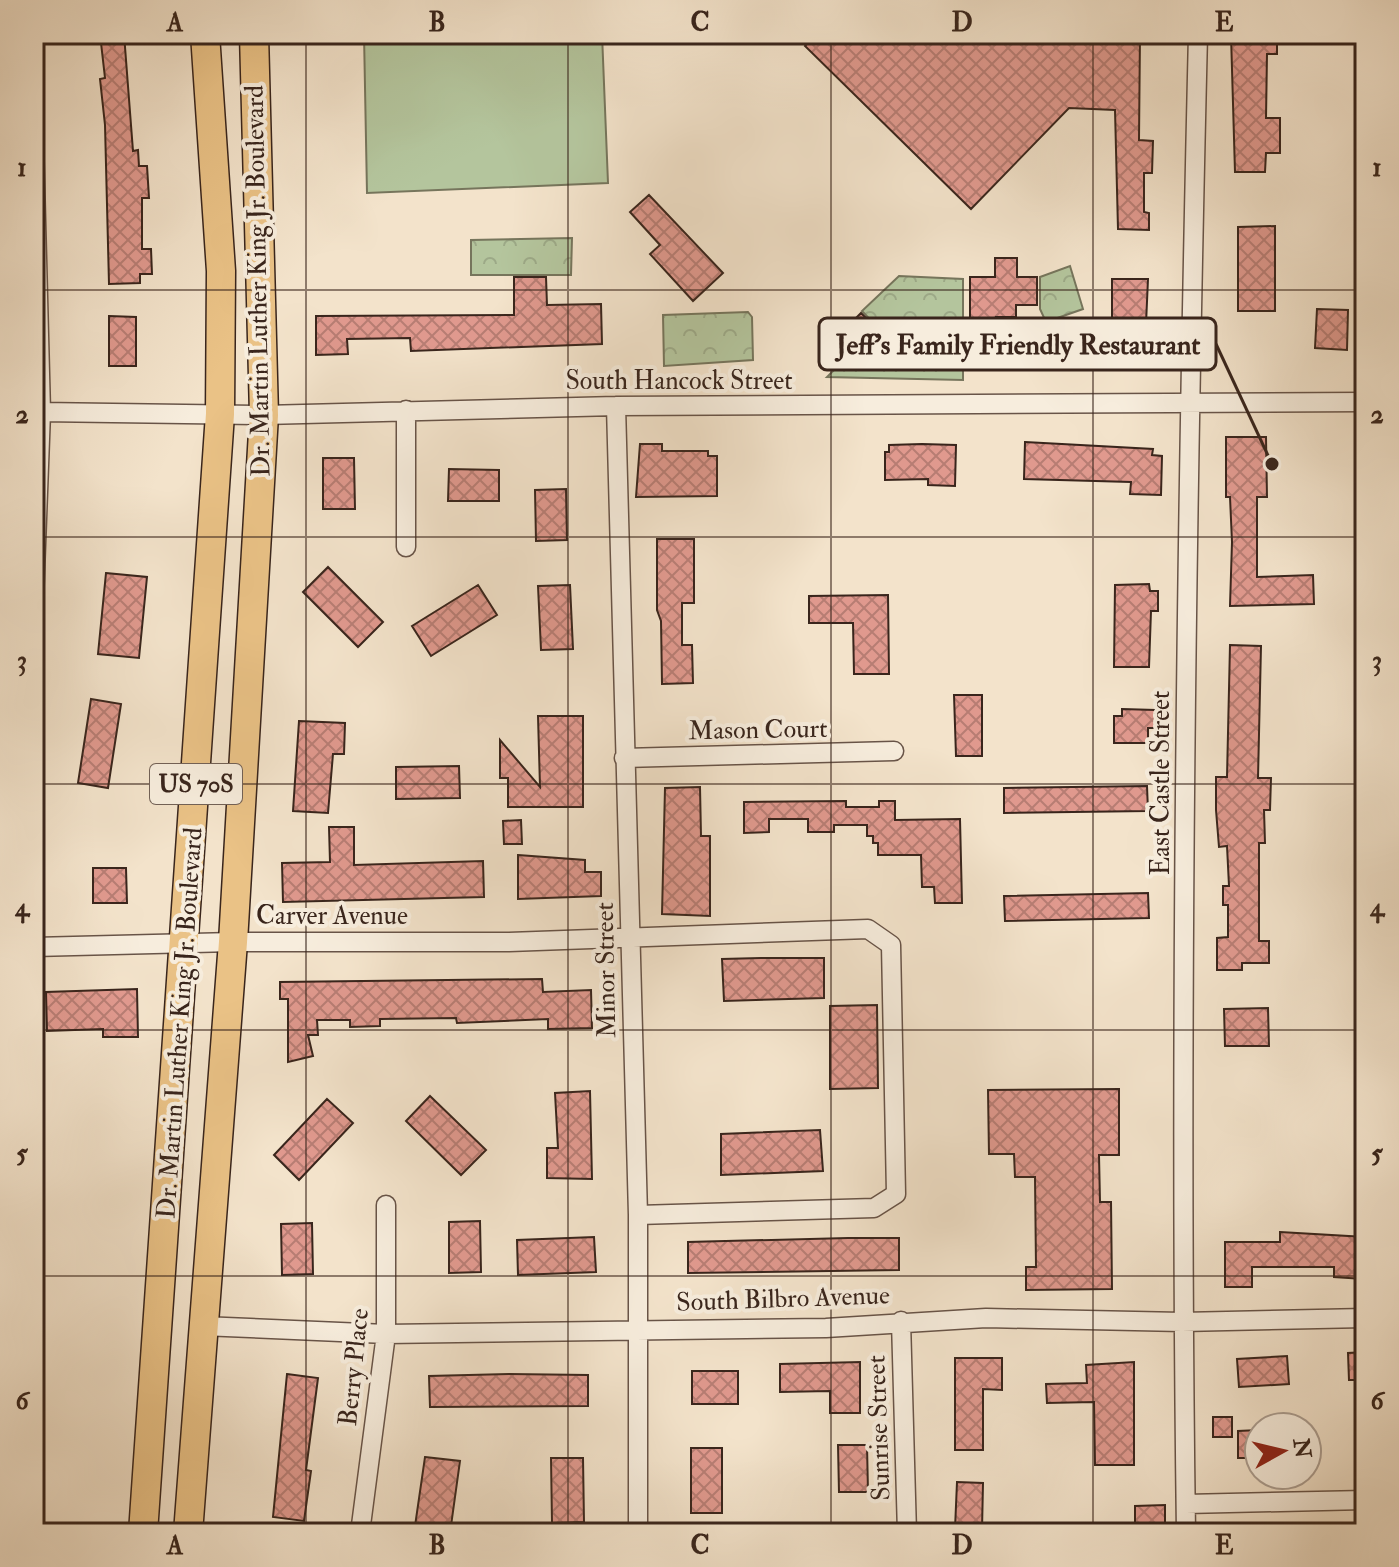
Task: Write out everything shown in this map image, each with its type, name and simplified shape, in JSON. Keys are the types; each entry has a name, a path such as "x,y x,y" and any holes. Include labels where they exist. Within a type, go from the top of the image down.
{"main road":[{"name":"Dr. Martin Luther King Jr. Boulevard","path":"143,1533 220,414 221,271 205,34"},
{"name":"Dr. Martin Luther King Jr. Boulevard","path":"188,1533 233,942 264,415 254,34"}],"street":[{"name":"East Castle Street","path":"1186,1533 1182,1322 1189,404 1198,34"},
{"path":"34,142 41,412 34,599"},
{"name":"South Hancock Street","path":"41,412 264,415 616,406 1365,402"},
{"name":"Minor Street","path":"616,406 638,1215 638,1533"},
{"path":"406,410 406,547"},
{"name":"Mason Court","path":"624,758 894,751"},
{"name":"Carver Avenue","path":"34,947 233,942 509,942 868,929 891,945 896,1194 874,1208 638,1215"},
{"name":"Berry Place","path":"360,1533 386,1334 386,1205"},
{"name":"South Bilbro Avenue","path":"202,1326 386,1334 640,1328 834,1328 901,1321 986,1318 1182,1322 1365,1318"},
{"name":"Sunrise Street","path":"901,1321 907,1533"},
{"path":"1186,1504 1365,1500"}],"green space":[{"path":"364,34 602,34 608,183 367,193"},
{"path":"572,238 571,275 471,275 471,240"},
{"path":"1070,266 1083,309 1046,322 1040,309 1040,277"},
{"path":"899,276 963,279 963,380 827,377 877,327 862,311"},
{"path":"748,312 752,317 753,360 664,366 663,315"}],"building":[{"path":"100,34 124,34 133,151 138,150 139,166 147,166 149,198 142,198 142,249 151,249 152,274 140,274 140,283 109,284 105,125 100,79 105,78"},
{"path":"816,34 1140,34 1139,140 1153,141 1152,173 1144,173 1144,212 1149,213 1149,230 1118,229 1115,110 1069,108 971,209 805,46"},
{"path":"1277,34 1277,54 1267,54 1266,118 1280,118 1280,153 1266,153 1265,172 1235,172 1231,35"},
{"path":"649,195 723,273 693,301 650,254 660,245 630,212"},
{"path":"1275,226 1275,311 1238,311 1238,227"},
{"path":"995,258 1017,258 1017,277 1037,277 1037,305 1016,305 1016,317 996,317 996,323 970,322 970,277 995,277"},
{"path":"514,277 546,277 547,305 601,304 602,344 411,351 410,338 347,339 348,354 316,355 316,316 514,315"},
{"path":"1112,279 1148,279 1144,369 1112,369"},
{"path":"1317,309 1348,310 1347,350 1315,348"},
{"path":"861,313 875,327 845,357 831,343"},
{"path":"109,316 136,317 136,366 109,366"},
{"path":"1226,437 1266,437 1267,497 1257,497 1257,577 1313,575 1314,604 1230,606 1232,542 1230,497 1226,497"},
{"path":"1025,442 1153,449 1152,455 1162,456 1161,495 1130,494 1131,482 1024,479"},
{"path":"640,444 662,444 662,451 708,451 708,456 717,456 717,496 636,497"},
{"path":"889,445 956,445 955,486 928,485 928,479 885,480 885,452 889,452"},
{"path":"323,458 354,458 355,509 323,509"},
{"path":"449,469 499,470 499,501 448,501"},
{"path":"566,489 567,540 536,541 535,490"},
{"path":"657,539 694,539 694,603 682,603 682,645 692,645 693,683 662,684 661,621 657,610"},
{"path":"328,567 383,622 358,647 303,592"},
{"path":"106,573 147,577 139,658 98,654"},
{"path":"1149,584 1150,591 1158,591 1158,611 1151,611 1149,667 1114,667 1115,585"},
{"path":"478,585 497,615 431,656 412,626"},
{"path":"570,585 573,649 541,650 538,586"},
{"path":"888,595 889,674 854,674 853,623 809,623 809,596"},
{"path":"1230,645 1261,646 1258,778 1271,778 1270,810 1264,810 1265,843 1259,843 1259,941 1269,941 1269,963 1242,963 1242,970 1217,970 1217,938 1228,937 1228,905 1223,905 1223,886 1229,886 1227,846 1219,847 1216,777 1227,777"},
{"path":"954,695 982,695 982,756 956,756"},
{"path":"91,699 121,704 108,788 78,783"},
{"path":"1122,709 1155,710 1155,728 1148,728 1148,743 1114,743 1114,716 1122,716"},
{"path":"538,716 583,716 583,807 508,807 508,778 500,778 500,740 540,787"},
{"path":"299,721 345,723 344,754 333,754 328,813 293,811"},
{"path":"459,766 460,798 396,799 396,767"},
{"path":"1147,786 1148,811 1004,813 1004,788"},
{"path":"700,787 701,836 710,836 710,916 662,914 665,788"},
{"path":"846,801 846,807 879,807 879,801 895,801 895,820 960,819 962,903 935,903 934,887 922,887 921,855 878,855 878,843 873,843 873,836 867,836 867,825 834,825 834,832 808,832 808,819 769,819 769,832 744,833 744,802"},
{"path":"521,820 522,844 504,844 503,821"},
{"path":"329,827 354,827 354,865 483,861 484,897 283,902 282,863 330,862"},
{"path":"518,855 585,860 585,872 601,872 601,896 518,899"},
{"path":"93,868 126,868 127,903 93,903"},
{"path":"1148,893 1149,918 1005,921 1004,896"},
{"path":"824,958 824,998 724,1001 722,959"},
{"path":"542,979 543,992 591,990 592,1028 548,1029 548,1019 457,1023 456,1018 380,1019 380,1026 350,1027 350,1020 317,1020 318,1035 308,1035 313,1056 288,1062 288,999 280,999 280,982"},
{"path":"137,989 138,1037 103,1037 103,1029 47,1031 46,992"},
{"path":"877,1005 878,1088 830,1089 830,1006"},
{"path":"1268,1008 1269,1046 1225,1046 1224,1009"},
{"path":"1119,1089 1119,1155 1099,1155 1100,1202 1111,1202 1112,1289 1026,1290 1026,1267 1036,1267 1035,1177 1015,1177 1014,1154 989,1154 988,1090"},
{"path":"590,1091 592,1179 547,1178 547,1148 558,1148 555,1093"},
{"path":"430,1096 486,1150 461,1175 406,1121"},
{"path":"327,1099 353,1123 299,1180 274,1155"},
{"path":"820,1130 823,1171 721,1175 721,1134"},
{"path":"480,1221 481,1272 449,1273 449,1222"},
{"path":"312,1223 313,1274 282,1275 281,1224"},
{"path":"1280,1232 1365,1237 1363,1279 1334,1277 1334,1267 1252,1267 1252,1287 1225,1287 1225,1242 1280,1242"},
{"path":"594,1237 596,1272 518,1275 517,1240"},
{"path":"899,1238 899,1270 688,1273 688,1242"},
{"path":"1365,1352 1365,1380 1349,1380 1348,1353"},
{"path":"1287,1356 1289,1384 1239,1387 1237,1359"},
{"path":"955,1358 1002,1358 1002,1390 983,1389 983,1450 955,1450"},
{"path":"860,1362 860,1413 830,1413 830,1391 780,1392 780,1364"},
{"path":"1134,1362 1134,1465 1095,1465 1094,1402 1047,1403 1046,1384 1087,1383 1086,1365"},
{"path":"692,1371 738,1371 738,1404 692,1404"},
{"path":"287,1374 318,1378 306,1470 311,1471 304,1521 273,1517"},
{"path":"588,1375 588,1406 430,1407 429,1376"},
{"path":"1213,1417 1232,1417 1232,1437 1213,1437"},
{"path":"1238,1431 1243,1431 1243,1458 1238,1458"},
{"path":"838,1445 867,1445 868,1492 839,1492"},
{"path":"691,1448 722,1448 722,1513 691,1513"},
{"path":"425,1457 460,1461 450,1533 414,1533"},
{"path":"551,1458 583,1458 584,1522 552,1523"},
{"path":"957,1482 983,1483 982,1530 955,1529"},
{"path":"1165,1505 1165,1533 1135,1533 1135,1506"}],"place":[{"name":"Jeff's Family Friendly Restaurant","path":"1272,464"}]}
